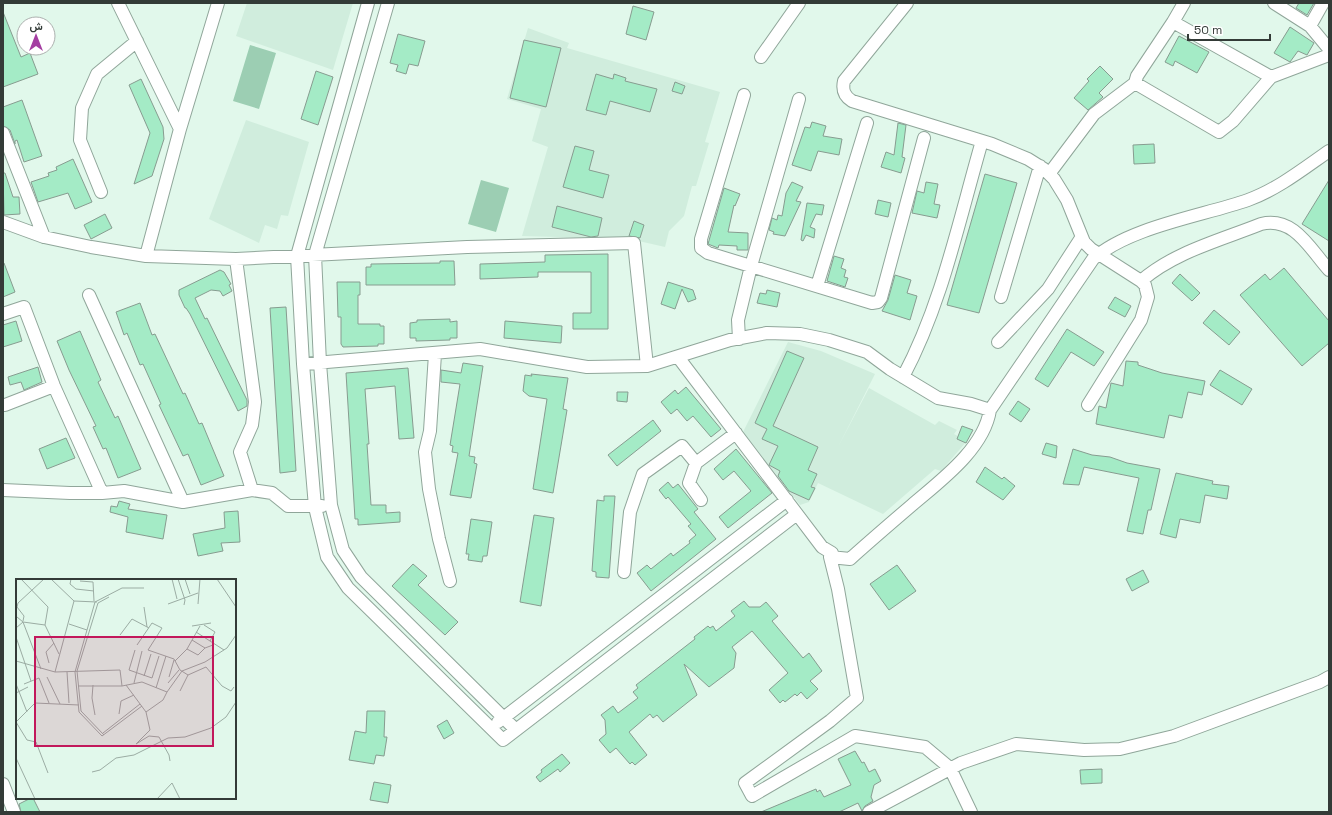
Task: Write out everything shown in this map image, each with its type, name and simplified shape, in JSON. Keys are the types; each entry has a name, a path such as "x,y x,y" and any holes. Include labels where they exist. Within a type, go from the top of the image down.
{"street":[{"path":"118,3 180,129"},
{"path":"146,256 180,129 218,3"},
{"path":"368,3 297,256 303,364 315,507 327,557 348,588 502,740 798,514"},
{"path":"388,3 315,255 320,362 331,505 343,550 361,577 516,730"},
{"path":"761,57 799,3"},
{"path":"907,3 844,82 843,91 845,95 852,101 982,141 1028,159 1040,166 1049,174 1071,209 1081,238 1087,246 1141,280 1148,291 1146,305 1141,320 1088,405"},
{"path":"1049,174 1094,114 1136,83 1137,76 1174,22 1184,3"},
{"path":"1274,3 1310,26 1329,49"},
{"path":"1310,26 1323,3"},
{"path":"1174,22 1271,78"},
{"path":"101,192 80,140 82,108 97,74 137,41"},
{"path":"1136,83 1219,132 1233,121 1271,78 1329,55"},
{"path":"744,95 700,243 704,251 872,303 880,300 924,138"},
{"path":"739,339 738,320 751,266 799,99"},
{"path":"817,286 867,123"},
{"path":"3,133 44,237"},
{"path":"903,377 918,350 934,309 982,141"},
{"path":"830,557 850,559 956,468 980,437 988,422 990,410 1093,259 1098,254 1116,242 1139,233 1249,199 1275,188 1329,151"},
{"path":"1001,297 1040,166"},
{"path":"3,222 44,237 146,256 236,259 467,247 634,243 647,366"},
{"path":"1141,280 1158,267 1176,258 1261,224 1274,222 1286,225 1296,231 1329,270"},
{"path":"998,342 1048,289 1081,238"},
{"path":"236,259 255,402 252,425 240,452 252,490"},
{"path":"89,295 183,502"},
{"path":"3,314 24,307 54,386 102,493"},
{"path":"303,364 480,349 587,367 647,366 739,339 767,333 800,334 829,340 867,352 903,377 938,398 971,404 990,410"},
{"path":"435,354 430,431 425,452 429,488 450,581"},
{"path":"678,357 798,514 822,548 832,553 830,557 838,589 857,698 830,721 746,783 752,796 855,736 925,746 950,768 971,812"},
{"path":"5,405 54,386"},
{"path":"701,500 689,483 696,463 736,433"},
{"path":"624,572 630,512 643,474 682,446 696,463"},
{"path":"3,490 102,493 124,491 183,502 252,490 272,493 288,506 315,507 331,505"},
{"path":"490,728 787,500"},
{"path":"869,812 950,768 1016,744 1084,750 1120,749 1174,736 1320,682 1329,676"},
{"path":"3,784 14,812"}],"shaded area":[{"path":"247,3 353,3 333,70 236,36"},
{"path":"528,28 569,43 567,48 720,92 705,142 709,143 696,186 692,186 684,216 669,231 665,247 630,239 522,236 548,147 532,141 541,109 507,99"},
{"path":"246,120 309,142 288,216 281,215 277,229 265,225 259,243 209,219"},
{"path":"788,342 821,351 875,374 838,447 869,388 935,425 939,421 957,430 954,434 967,441 941,471 935,469 883,514 818,483 809,502 800,505 743,432"}],"green space":[{"path":"250,45 276,53 259,109 233,101"},
{"path":"481,180 509,188 496,232 468,224"}],"building":[{"path":"1299,3 1314,3 1307,15 1296,8"},
{"path":"633,6 654,12 646,40 626,34"},
{"path":"3,12 16,44 16,56 31,56 38,74 3,87"},
{"path":"1290,27 1314,43 1307,55 1298,51 1290,62 1274,53"},
{"path":"398,34 425,41 418,66 409,64 406,74 396,71 398,65 390,63"},
{"path":"1179,36 1209,52 1197,73 1175,61 1173,66 1165,62"},
{"path":"524,40 561,48 546,107 510,98"},
{"path":"1100,66 1113,79 1099,93 1103,97 1088,110 1074,98 1089,81 1087,79"},
{"path":"316,71 333,77 318,125 301,119"},
{"path":"596,74 613,79 614,74 626,78 625,81 657,89 650,112 610,101 606,115 586,110"},
{"path":"141,79 163,127 164,139 152,176 134,184 150,133 129,85"},
{"path":"675,82 685,86 682,94 672,91"},
{"path":"22,100 42,156 24,162 17,140 15,141 15,144 10,130 3,126 3,107"},
{"path":"812,122 826,126 823,136 842,139 839,155 818,151 811,171 792,165 805,127 810,128"},
{"path":"898,123 906,125 902,157 905,158 901,173 881,167 886,152 894,155"},
{"path":"1154,144 1155,163 1134,164 1133,145"},
{"path":"575,146 594,151 589,170 609,175 603,198 563,187"},
{"path":"73,159 92,202 75,209 68,193 38,202 31,182 49,176 48,173 57,170 56,167"},
{"path":"3,173 5,173 13,197 19,197 20,214 4,215"},
{"path":"985,174 1017,183 979,313 947,305"},
{"path":"1329,180 1329,241 1302,224"},
{"path":"792,182 803,187 796,201 801,202 785,236 773,234 774,232 769,230 772,218 777,220 778,215 782,216 786,193"},
{"path":"926,182 938,184 934,204 940,205 937,218 912,213 917,191 924,193"},
{"path":"724,188 740,194 735,206 734,205 728,232 748,233 748,250 737,250 737,246 719,245 718,248 708,244"},
{"path":"878,200 891,203 888,217 875,214"},
{"path":"807,203 824,205 822,215 816,214 810,227 815,229 814,238 806,235 803,241 801,240"},
{"path":"557,206 602,218 598,236 591,237 552,227"},
{"path":"105,214 112,228 91,239 84,225"},
{"path":"634,221 644,225 640,238 629,236"},
{"path":"608,254 608,329 573,329 573,313 591,313 591,272 538,272 538,277 480,279 480,264 545,262 545,255"},
{"path":"834,256 844,259 841,268 846,270 844,277 848,278 845,287 827,281"},
{"path":"440,261 454,261 455,285 366,285 366,267 371,267 371,264 440,263"},
{"path":"4,263 15,292 3,297 3,264"},
{"path":"1284,268 1329,321 1329,343 1302,366 1240,295 1265,274 1270,280"},
{"path":"220,270 224,272 231,284 229,285 232,291 223,296 220,291 211,290 195,298 205,319 207,318 247,400 247,406 238,411 179,295 179,290"},
{"path":"1180,274 1200,293 1192,301 1172,283"},
{"path":"895,275 911,280 907,293 917,296 910,320 882,311 888,300"},
{"path":"337,282 360,282 360,295 358,295 358,324 380,324 380,326 384,326 384,344 378,344 378,346 343,347 341,344 341,317 338,317"},
{"path":"668,282 693,290 696,299 688,302 682,289 675,309 661,304"},
{"path":"767,290 780,293 777,307 757,303 760,293 766,294"},
{"path":"1115,297 1131,306 1125,317 1108,308"},
{"path":"140,303 152,335 155,334 199,424 202,423 224,476 201,485 188,454 183,456 159,405 161,404 143,364 140,365 127,333 124,335 116,312"},
{"path":"286,307 296,471 280,473 270,308"},
{"path":"1214,310 1240,332 1229,345 1203,323"},
{"path":"450,319 450,322 457,321 457,338 450,338 450,340 416,341 416,338 410,338 410,323 417,322 417,320"},
{"path":"16,321 22,341 3,347 3,325"},
{"path":"505,321 562,326 561,343 504,338"},
{"path":"1067,329 1104,352 1094,366 1071,352 1048,387 1035,379"},
{"path":"80,331 101,380 98,382 115,418 118,416 141,469 118,478 106,448 103,449 93,427 96,426 57,341"},
{"path":"787,351 804,358 773,426 818,447 808,470 817,474 811,487 815,488 809,500 789,491 778,476 780,471 769,465 778,446 762,439 767,429 755,423"},
{"path":"1126,361 1138,362 1138,365 1162,373 1205,381 1202,395 1188,392 1182,418 1169,415 1164,438 1096,424 1099,406 1106,408 1111,383 1123,386"},
{"path":"463,363 483,366 469,456 475,457 474,463 477,464 471,498 450,495 458,453 452,452 453,446 450,445 460,384 441,382 441,370 461,373"},
{"path":"38,367 42,382 24,390 21,382 10,385 8,377"},
{"path":"408,368 414,438 399,439 395,386 365,389 371,505 386,505 386,513 400,512 400,522 358,525 358,519 355,519 346,373"},
{"path":"1220,370 1252,389 1242,405 1210,385"},
{"path":"531,374 568,378 563,409 567,410 553,493 533,489 547,399 529,396 523,391 525,375 532,376"},
{"path":"686,387 721,429 711,437 693,416 687,421 677,409 671,414 661,402 675,390 678,394"},
{"path":"617,392 628,392 627,402 617,401"},
{"path":"1018,401 1030,409 1021,422 1009,414"},
{"path":"653,420 661,431 617,466 608,455"},
{"path":"962,426 973,430 966,443 957,439"},
{"path":"66,438 75,458 47,469 39,449"},
{"path":"1046,443 1057,446 1056,458 1042,454"},
{"path":"736,449 772,493 728,528 719,517 751,491 734,471 723,480 714,469"},
{"path":"1073,449 1092,455 1110,457 1127,463 1160,469 1151,510 1148,510 1143,534 1127,531 1139,478 1084,467 1079,485 1063,484"},
{"path":"985,467 1002,479 1004,477 1015,486 1003,500 976,482"},
{"path":"1176,473 1213,481 1212,484 1229,486 1227,499 1205,495 1200,523 1180,519 1176,538 1160,534"},
{"path":"668,482 673,488 678,484 698,509 694,512 716,539 651,591 637,573 647,565 651,569 671,553 673,556 690,543 689,541 696,535 688,526 691,524 668,497 666,499 659,490"},
{"path":"604,496 615,496 609,578 596,577 596,572 592,571 597,500 604,501"},
{"path":"119,501 130,504 128,509 167,515 163,539 126,532 128,517 110,512 111,506 117,507"},
{"path":"238,511 240,542 221,543 223,551 198,556 193,534 225,528 224,512"},
{"path":"534,515 554,518 541,606 520,602"},
{"path":"471,519 492,522 487,556 483,556 482,562 468,560 469,554 466,554"},
{"path":"413,564 427,576 418,585 458,622 445,635 392,586"},
{"path":"897,565 916,591 889,610 870,584"},
{"path":"1143,570 1149,582 1132,591 1126,579"},
{"path":"744,601 749,607 760,607 766,602 778,616 772,621 803,658 809,653 822,671 810,681 818,689 807,699 801,692 797,696 795,694 785,702 783,700 780,703 769,690 788,673 752,631 732,647 736,653 734,668 709,687 684,664 697,695 663,722 657,715 653,718 650,714 629,732 647,755 635,765 632,762 630,764 616,748 610,753 599,740 606,734 605,720 601,715 613,706 618,713 638,698 633,692 638,688 636,685 695,639 694,637 708,626 710,628 713,626 716,631 735,616 731,611"},
{"path":"367,711 385,711 384,737 387,737 384,756 376,755 374,764 349,760 355,731 366,733"},
{"path":"447,720 454,733 444,739 437,726"},
{"path":"855,751 862,763 864,762 869,772 875,769 881,781 874,785 871,797 873,801 865,806 862,811 858,803 839,812 761,812 816,789 817,792 820,790 824,797 851,785 838,759"},
{"path":"562,754 570,763 560,772 558,769 540,782 536,777 542,772 541,770"},
{"path":"1102,769 1102,783 1081,784 1080,770"},
{"path":"374,782 391,785 388,803 370,800"},
{"path":"29,799 34,799 40,812 21,812 19,804"}]}
